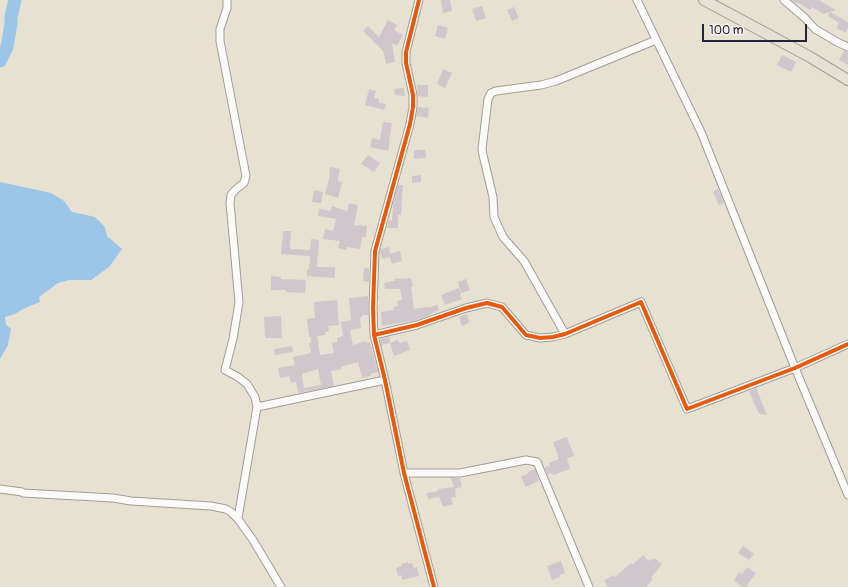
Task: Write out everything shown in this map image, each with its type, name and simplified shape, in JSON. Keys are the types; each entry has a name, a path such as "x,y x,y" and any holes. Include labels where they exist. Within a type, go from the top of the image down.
{"highway":[{"path":"704,0 810,57 848,80"}],"street":[{"path":"227,0 227,8 220,29 220,41 246,176 244,183 231,194 230,203 239,302 233,339 225,370 247,384 254,397 257,407 238,518"},
{"path":"418,0 406,52 406,63 413,95 413,107 410,124 376,251 373,308 374,335 404,473 434,587"},
{"path":"637,0 701,132 795,368 848,495"},
{"path":"784,0 815,28 848,47"},
{"path":"564,334 524,261 504,238 494,217 493,197 482,149 488,99 491,93 496,91 540,85 556,81 656,40"},
{"path":"374,335 417,325 466,308 487,303 502,307 526,335 540,338 553,337 564,334 642,302 687,408 795,368 848,344"},
{"path":"257,407 385,380"},
{"path":"404,473 460,473 526,460 537,462 589,587"},
{"path":"0,489 23,493 113,498 211,506 226,509 238,518 281,587"}],"water":[{"path":"0,182 51,193 64,201 72,212 95,217 105,227 107,236 122,249 109,267 91,280 69,280 58,283 39,297 40,302 5,317 6,325 11,329 8,345 0,359"}],"building":[{"path":"441,0 450,0 452,11 443,13"},
{"path":"792,0 819,0 836,10 824,14 812,7 810,10"},
{"path":"482,6 486,18 476,21 472,9"},
{"path":"514,7 519,18 512,21 507,10"},
{"path":"830,12 848,22 846,33 836,28 839,23 828,16"},
{"path":"388,20 397,25 394,30 403,35 397,46 392,43 395,62 386,64 383,51 363,31 368,26 379,37"},
{"path":"438,25 448,28 445,39 435,36"},
{"path":"844,51 848,52 848,65 839,60"},
{"path":"782,55 796,62 791,72 777,65"},
{"path":"443,69 452,73 445,88 437,84"},
{"path":"417,85 428,85 428,97 418,96"},
{"path":"404,88 405,96 395,95 394,89"},
{"path":"369,89 376,91 374,98 379,99 379,103 386,104 384,110 365,105"},
{"path":"418,107 429,108 428,118 416,116"},
{"path":"383,122 392,123 388,151 370,147 372,138 380,140"},
{"path":"414,150 425,150 426,158 414,159"},
{"path":"368,155 380,163 374,172 361,164"},
{"path":"330,167 340,169 338,181 342,182 338,198 325,194 330,175"},
{"path":"421,175 421,182 412,183 412,176"},
{"path":"398,185 403,185 401,215 398,215 398,228 387,228 389,220 392,220 393,205"},
{"path":"718,189 724,203 719,205 713,192"},
{"path":"314,190 323,192 321,203 312,202"},
{"path":"349,203 358,205 354,225 367,226 366,237 362,237 360,249 347,247 346,250 338,248 340,241 323,239 325,229 333,231 336,219 318,216 319,209 330,211 332,206 347,211"},
{"path":"283,231 291,231 290,249 310,250 311,239 319,240 317,267 335,267 335,278 307,276 310,256 281,254"},
{"path":"389,247 390,254 400,251 402,261 392,264 390,257 382,259 381,249"},
{"path":"364,268 369,268 369,282 363,281"},
{"path":"271,276 281,277 281,279 306,280 305,293 286,292 286,290 271,290"},
{"path":"411,278 414,309 429,308 437,305 439,310 416,320 382,326 381,312 394,310 393,307 398,306 397,301 402,300 400,289 385,289 384,283 395,281 394,279"},
{"path":"466,279 470,290 461,293 458,282"},
{"path":"459,288 462,299 445,305 441,295"},
{"path":"368,296 368,315 362,315 362,317 360,317 361,328 350,330 353,345 366,341 367,343 370,342 378,372 362,378 358,362 341,367 342,369 331,371 334,386 298,393 296,382 291,383 289,376 280,378 278,368 295,365 293,357 311,353 309,343 311,342 311,337 309,337 307,319 315,318 314,302 337,300 339,325 328,326 329,332 325,332 325,335 317,336 320,355 334,353 332,343 337,342 337,338 343,336 341,322 351,320 349,298","holes":["318,369 321,385 304,388 302,374"]},
{"path":"467,314 469,323 462,326 459,317"},
{"path":"281,316 282,338 265,338 264,317"},
{"path":"389,337 390,343 382,345 380,339"},
{"path":"398,340 399,343 407,341 410,350 394,356 390,343"},
{"path":"292,346 293,352 275,355 274,349"},
{"path":"756,388 767,415 759,414 749,391"},
{"path":"567,437 574,456 567,458 570,469 553,475 552,473 547,474 545,467 550,466 549,463 559,459 553,442"},
{"path":"535,469 539,481 526,487 521,477"},
{"path":"451,478 460,478 462,487 455,489 456,497 451,498 453,504 443,507 439,497 428,499 427,493 438,491 438,489 454,487"},
{"path":"743,546 754,554 749,560 738,553"},
{"path":"643,555 649,561 651,559 653,560 654,558 662,564 646,587 608,587 604,580 614,575 615,577"},
{"path":"561,561 565,573 552,580 547,566"},
{"path":"408,562 408,564 412,563 414,568 417,567 419,576 402,580 401,575 398,576 396,568 402,566 401,564"},
{"path":"747,567 756,573 746,587 742,587 734,580 739,572 742,574"}],"waterway":[{"path":"0,61 7,47 15,0"}],"cycle path":[{"path":"419,0 406,52 406,63 413,95 413,107 410,124 375,251 373,308 374,335 404,473 434,587"},
{"path":"374,335 417,325 466,308 487,303 502,307 526,335 540,338 553,337 565,334 641,302 687,409 795,368 848,344"}]}
